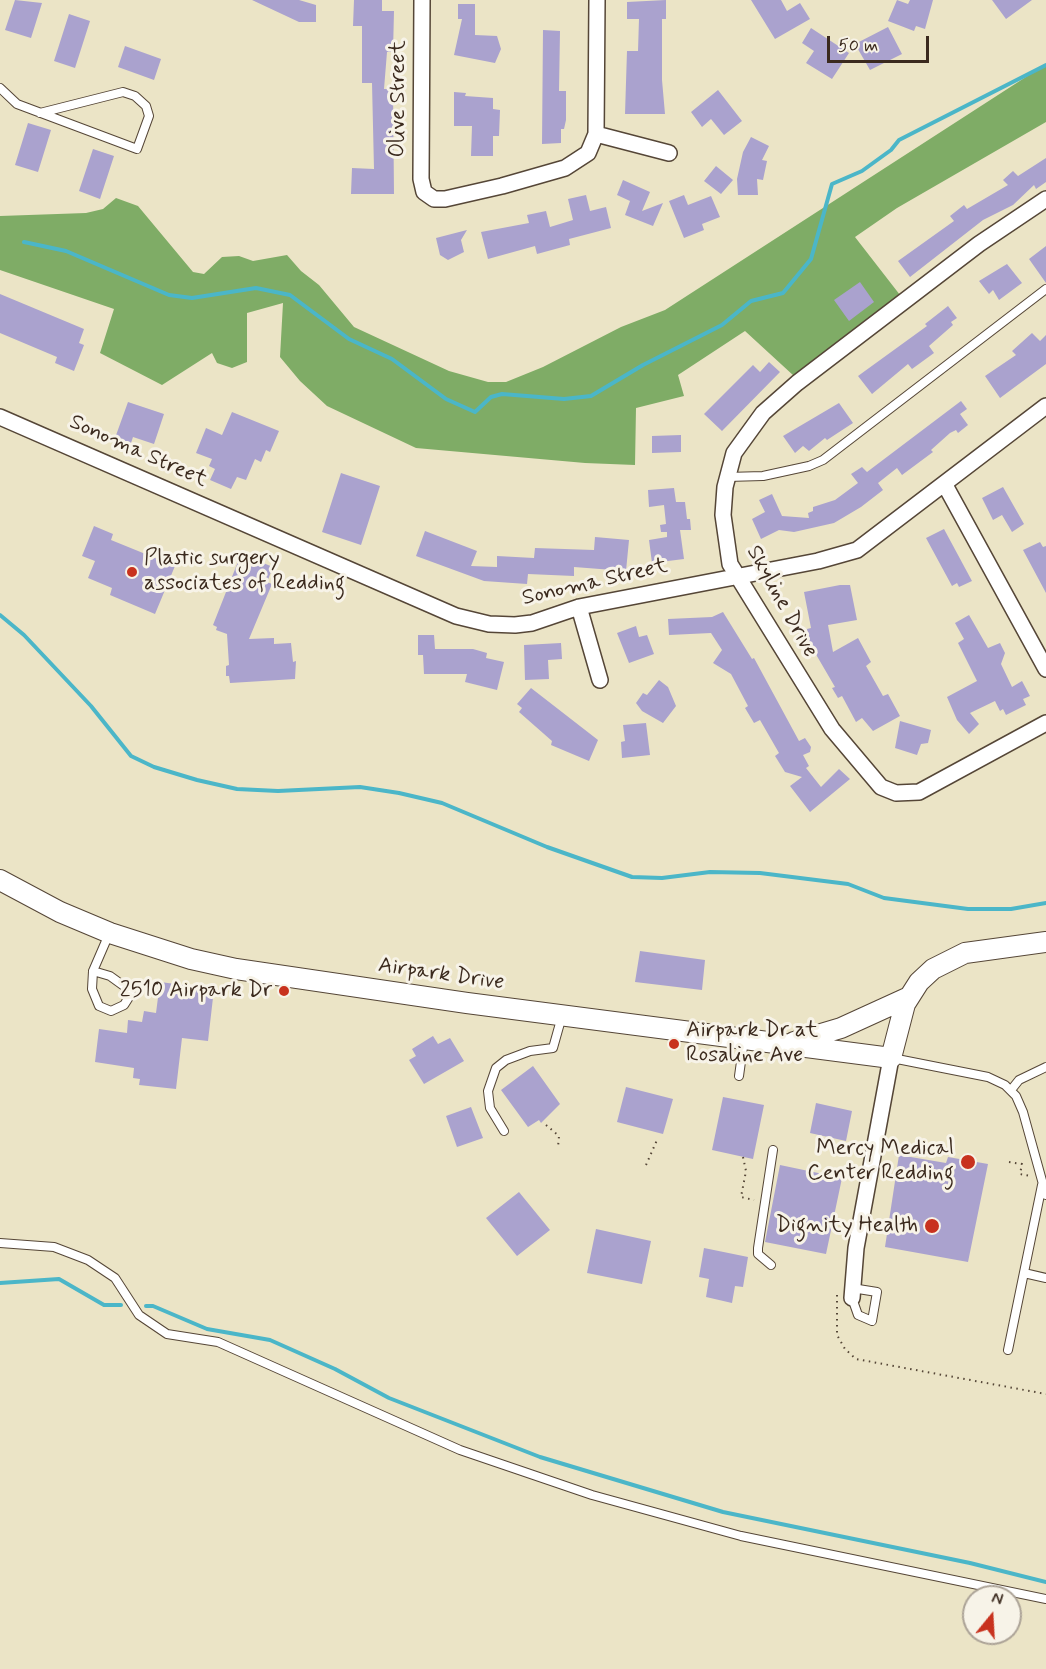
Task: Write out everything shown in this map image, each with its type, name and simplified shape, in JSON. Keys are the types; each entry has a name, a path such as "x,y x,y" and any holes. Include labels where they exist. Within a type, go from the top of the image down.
{"street":[{"name":"Olive Street","path":"422,0 421,179 427,196 445,199 565,168 584,158 596,134"},
{"path":"597,0 596,134 669,153"},
{"name":"Skyline Drive","path":"1046,199 979,244 779,398 743,438 732,458 723,496 723,524 730,564 736,575 832,729 876,782 887,790 903,793 919,792 1046,723"},
{"name":"Sonoma Street","path":"0,417 456,616 489,624 515,625 579,607 818,561 857,550 1046,406"},
{"path":"945,485 1046,669"},
{"path":"579,607 600,680"},
{"name":"Airpark Drive","path":"0,880 60,912 110,933 191,959 236,969 467,1003 891,1058"},
{"path":"847,1291 891,1058 902,1011 909,997 926,975 957,956 1046,942"},
{"path":"787,1044 841,1028 909,997"}],"lane":[{"path":"0,88 17,104 40,113 137,149 149,116 146,106 135,96 123,92 40,113"},
{"path":"727,477 763,476 809,466 823,460 1046,289"},
{"path":"93,970 110,976 128,989 131,994 124,1005 111,1011 99,1006 92,989 93,970 110,933"},
{"path":"504,1131 490,1108 488,1091 496,1068 506,1060 530,1051 552,1048 562,1014"},
{"path":"739,1076 745,1038"},
{"path":"891,1058 988,1077 1011,1090 1023,1112 1046,1195"},
{"path":"1011,1090 1019,1080 1046,1067"},
{"path":"771,1265 758,1254 773,1150"},
{"path":"1035,1157 1046,1155"},
{"path":"1008,1350 1042,1184"},
{"path":"0,1243 54,1247 88,1260 115,1278 139,1315 167,1334 218,1342 460,1450 581,1491 741,1536 903,1572 1046,1599"},
{"path":"1024,1274 1046,1278"},
{"path":"847,1291 877,1292 872,1321 858,1315 847,1291"}],"path":[{"path":"546,1125 560,1136 558,1147"},
{"path":"646,1164 657,1140"},
{"path":"743,1157 746,1171 741,1197 765,1202"},
{"path":"1009,1162 1022,1164 1020,1174 1030,1176"},
{"path":"847,1291 835,1312 837,1335 845,1349 856,1359 1046,1394"}],"green space":[{"path":"1046,64 1046,122 897,208 855,237 900,295 794,376 745,331 678,375 684,396 636,408 635,465 585,463 416,448 327,406 300,381 280,357 283,303 247,313 247,362 232,368 217,363 212,353 162,385 100,353 114,309 0,270 0,216 86,213 103,209 116,198 138,206 193,272 204,274 222,257 239,256 253,261 287,255 301,271 319,285 354,327 449,371 488,382 506,382 543,367 621,327 665,310"}],"building":[{"path":"15,0 42,3 31,38 5,30"},
{"path":"252,0 299,0 316,5 316,22 299,22"},
{"path":"354,0 382,0 382,11 394,11 393,52 387,52 384,89 393,89 394,194 351,194 352,168 374,169 372,83 362,83 362,26 353,26"},
{"path":"666,0 666,19 662,19 662,80 665,114 625,114 627,51 638,51 639,19 627,19 627,2"},
{"path":"751,0 781,0 787,11 800,3 810,19 775,39"},
{"path":"897,0 908,4 910,0 933,0 925,29 916,26 914,31 888,21"},
{"path":"992,0 1032,0 1006,19"},
{"path":"458,4 475,4 475,35 497,36 501,49 495,63 454,55 462,19 458,19"},
{"path":"69,14 90,21 75,68 54,61"},
{"path":"888,27 902,54 870,70 855,44"},
{"path":"811,28 849,53 832,79 806,63 814,51 802,43"},
{"path":"543,30 560,31 559,91 566,91 566,120 564,129 561,129 561,143 542,144"},
{"path":"125,46 161,59 154,80 118,67"},
{"path":"718,90 742,121 724,135 711,119 702,127 691,112"},
{"path":"454,92 466,93 465,96 493,98 493,109 500,110 499,136 493,136 493,156 471,156 472,126 454,126"},
{"path":"28,123 51,130 38,172 15,165"},
{"path":"751,137 769,146 762,160 767,161 763,180 757,179 758,195 738,195 737,179 743,152"},
{"path":"93,149 114,156 100,199 79,191"},
{"path":"1046,158 1046,182 1036,189 1034,185 1013,205 983,220 910,277 898,261 954,221 950,216 964,205 967,209 1008,185 1003,180 1013,171 1018,176"},
{"path":"716,166 733,180 721,194 704,181"},
{"path":"623,180 650,192 642,211 663,203 653,226 625,215 630,201 617,195"},
{"path":"586,195 590,211 606,207 611,228 569,239 570,245 537,254 535,246 488,259 481,232 529,223 527,215 546,211 550,227 573,220 568,199"},
{"path":"684,195 688,205 711,196 720,217 702,224 704,230 684,238 669,201"},
{"path":"467,230 461,240 464,252 448,260 440,255 436,238"},
{"path":"1046,246 1046,283 1029,259"},
{"path":"1007,264 1022,283 999,300 993,290 989,294 979,281"},
{"path":"860,282 874,302 849,321 834,300"},
{"path":"0,294 84,329 79,343 84,345 74,371 55,363 57,357 0,333"},
{"path":"948,306 957,318 951,322 953,325 929,346 934,353 912,369 908,364 872,394 858,376 927,326 925,324"},
{"path":"1032,333 1040,341 1046,335 1046,364 1000,398 985,376 1016,355 1012,351"},
{"path":"769,362 780,372 722,431 704,414 753,365 760,372"},
{"path":"961,401 967,409 960,414 968,425 958,433 956,430 950,433 931,450 933,452 902,475 897,468 878,483 883,490 861,507 834,523 794,532 779,530 761,539 752,519 765,512 759,500 772,494 782,516 809,518 808,513 813,511 813,507 835,500 858,483 851,474 862,467 867,472"},
{"path":"128,402 164,414 154,444 133,437 131,443 115,438"},
{"path":"839,403 853,423 827,440 825,438 809,451 803,446 795,453 783,436"},
{"path":"232,412 279,431 270,452 266,450 261,462 255,459 246,480 237,477 231,489 210,480 215,469 209,466 212,459 196,453 206,428 222,435"},
{"path":"681,435 681,452 652,453 652,436"},
{"path":"341,473 380,486 361,545 322,532"},
{"path":"1003,487 1024,524 1012,532 1002,515 993,520 982,498"},
{"path":"674,488 676,502 685,502 687,519 690,519 691,530 680,530 684,559 652,563 649,540 667,537 667,532 661,532 660,525 666,524 664,505 649,507 648,490"},
{"name":"Plastic surgery associates of Redding","path":"94,526 113,534 111,540 175,566 155,614 110,595 112,588 88,578 95,561 82,556"},
{"path":"944,529 972,581 959,587 957,583 952,586 926,538"},
{"path":"425,531 477,551 471,566 497,567 497,556 534,558 535,548 594,550 595,537 629,540 626,571 574,567 574,576 528,574 527,584 484,581 416,556"},
{"path":"1040,542 1043,547 1046,546 1046,593 1023,550"},
{"path":"241,554 273,567 267,582 272,584 249,639 274,638 274,644 291,643 293,662 296,661 295,679 230,683 229,676 226,676 226,666 229,665 227,634 216,630 217,627 213,625"},
{"path":"850,585 857,620 828,625 833,652 858,638 871,662 866,666 883,696 888,694 900,716 873,731 862,718 856,722 842,696 838,698 832,688 835,687 814,651 811,652 807,629 811,628 804,592"},
{"path":"723,612 752,659 754,658 799,741 805,738 811,747 810,752 803,755 809,766 806,768 821,787 839,769 850,779 810,812 790,786 802,777 785,772 775,756 779,753 760,720 754,723 745,708 748,706 731,674 713,663 722,650 711,633 669,635 668,619 712,617"},
{"path":"969,615 988,648 1000,643 1005,653 1001,664 1012,687 1022,681 1030,696 1023,699 1026,705 1006,715 1003,709 1000,711 995,701 970,713 979,724 969,734 957,720 947,697 977,681 958,643 964,639 955,623"},
{"path":"636,626 639,637 647,635 654,654 629,663 617,633"},
{"path":"418,635 434,635 435,649 473,649 487,653 486,658 504,662 497,690 465,682 467,674 424,674 423,655 418,655"},
{"path":"561,643 562,659 548,660 549,679 525,680 524,645"},
{"path":"659,680 668,687 676,706 663,723 642,711 636,703 643,693 647,695"},
{"path":"531,688 598,740 589,761 551,745 552,741 519,712 522,708 517,704"},
{"path":"900,721 931,730 928,743 921,744 917,755 895,748"},
{"path":"646,723 650,755 622,758 621,742 625,741 623,725"},
{"path":"640,951 705,960 702,990 635,982"},
{"path":"160,982 214,989 208,1041 182,1038 176,1089 139,1085 140,1079 133,1078 134,1068 95,1062 99,1029 127,1033 128,1020 142,1022 144,1011 156,1013"},
{"path":"433,1036 438,1044 450,1038 464,1061 424,1084 409,1060 416,1056 412,1049"},
{"path":"533,1066 560,1104 541,1123 539,1120 528,1127 501,1090"},
{"path":"626,1087 673,1099 663,1134 617,1122"},
{"path":"723,1097 764,1105 753,1159 712,1150"},
{"path":"816,1103 852,1111 846,1141 810,1133"},
{"path":"471,1107 483,1138 457,1147 446,1116"},
{"name":"Dignity Health","path":"899,1155 946,1163 948,1157 988,1164 968,1262 885,1247"},
{"path":"780,1165 842,1178 826,1254 765,1242"},
{"path":"519,1192 550,1230 517,1256 486,1218"},
{"path":"596,1229 651,1241 642,1284 587,1273"},
{"path":"704,1248 748,1257 743,1287 735,1286 732,1303 706,1297 709,1279 699,1277"}],"waterway":[{"path":"24,242 66,251 169,295 192,298 256,288 290,295 349,339 392,359 446,399 475,412 491,397 502,394 564,399 591,396 643,365 722,325 751,301 783,293 811,259 832,184 862,171 891,150 899,140 1046,65"},
{"path":"0,615 24,635 91,706 131,756 154,767 197,780 237,789 278,791 360,787 399,793 442,803 547,847 632,877 662,878 710,872 760,873 848,884 884,898 968,909 1011,909 1046,903"},
{"path":"0,1283 59,1279 104,1305 121,1305"},
{"path":"146,1306 153,1306 207,1329 270,1340 335,1369 389,1398 540,1457 723,1512 970,1563 1046,1582"}],"place":[{"name":"Plastic surgery associates of Redding","path":"132,572"},
{"name":"2510 Airpark Dr","path":"284,991"},
{"name":"Airpark Dr at Rosaline Ave","path":"674,1044"},
{"name":"Mercy Medical Center Redding","path":"968,1162"},
{"name":"Dignity Health","path":"932,1226"}]}
